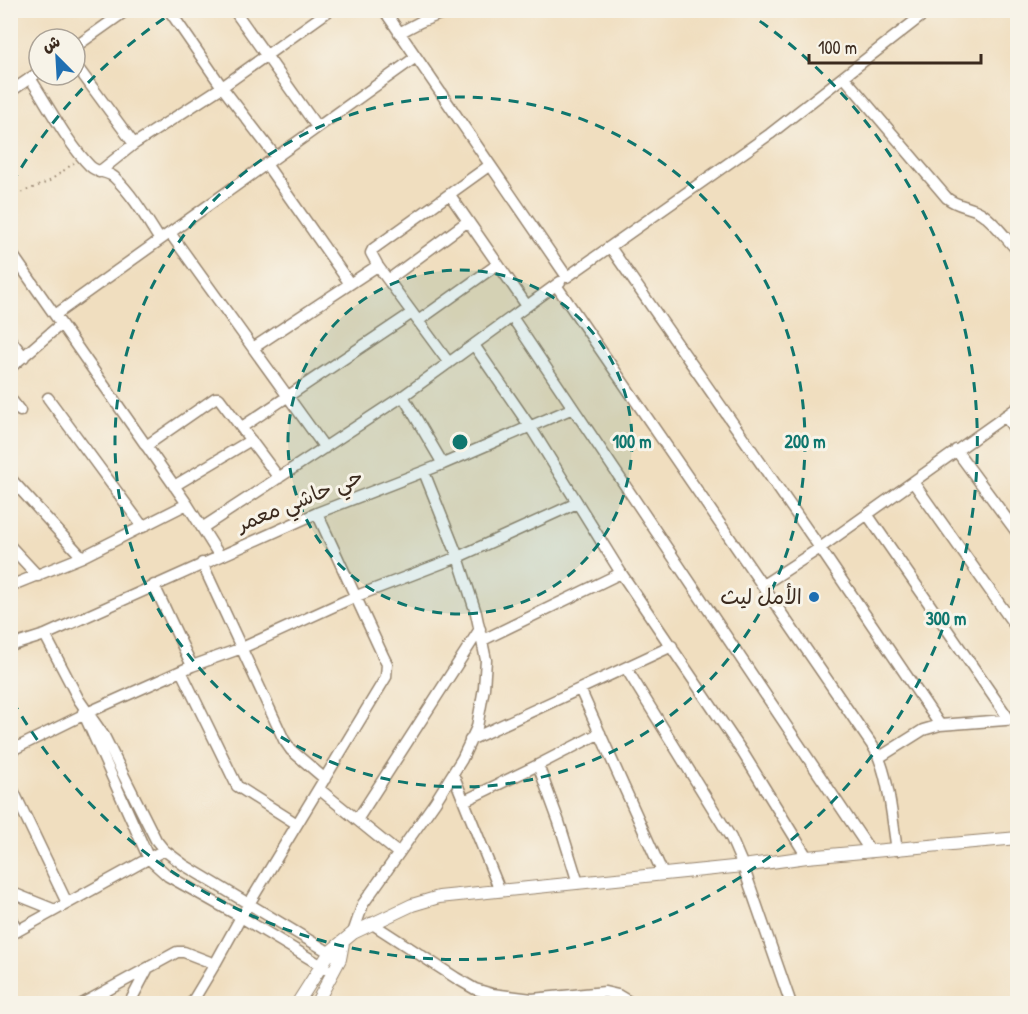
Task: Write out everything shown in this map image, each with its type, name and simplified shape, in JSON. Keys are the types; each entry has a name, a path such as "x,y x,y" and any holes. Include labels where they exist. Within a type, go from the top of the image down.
{"street":[{"path":"87,38 127,10"},
{"path":"168,10 222,87 276,157"},
{"path":"234,10 317,128"},
{"path":"309,10 316,20"},
{"path":"99,172 134,144 222,87 330,10"},
{"path":"384,10 567,277"},
{"path":"399,33 450,10"},
{"path":"202,528 403,396 770,134 929,10"},
{"path":"10,368 24,357 58,319 160,240 416,57"},
{"path":"844,77 947,198 955,204 978,211 985,216 1017,251"},
{"path":"10,92 27,80"},
{"path":"87,80 134,144"},
{"path":"42,87 90,167 111,175 131,195 160,240"},
{"path":"266,164 350,284"},
{"path":"449,363 370,253 490,165"},
{"path":"450,195 527,306"},
{"path":"388,280 468,221"},
{"path":"170,233 325,448"},
{"path":"609,247 820,548 940,725"},
{"path":"10,251 187,504 219,555"},
{"path":"242,427 287,395 498,264"},
{"path":"253,348 377,265"},
{"path":"556,285 880,757 897,850"},
{"path":"512,317 871,852"},
{"path":"10,339 24,357"},
{"path":"474,345 531,428 621,573 743,753 807,857"},
{"path":"403,396 443,464"},
{"path":"10,398 20,411"},
{"path":"48,398 143,527"},
{"path":"146,446 215,398 222,400 279,478"},
{"path":"763,585 820,548 1017,407"},
{"name":"حي حاشي معمر","path":"10,646 45,635 219,555 317,513 531,428 573,408"},
{"path":"1005,416 1017,434"},
{"path":"174,486 251,440"},
{"path":"956,450 1017,534"},
{"path":"353,933 363,904 435,802 471,740 477,727 485,680 486,660 481,635 458,557 424,472"},
{"path":"10,478 82,557"},
{"path":"913,482 1017,630"},
{"path":"10,751 85,711 242,648 354,597 458,557 577,503"},
{"path":"10,586 82,557 187,504"},
{"path":"191,1004 386,677 387,664 317,513"},
{"path":"867,514 1013,719"},
{"path":"10,546 38,576"},
{"path":"202,563 291,750 357,820 398,853"},
{"path":"357,820 481,635 621,573"},
{"path":"154,585 237,786 297,824"},
{"path":"45,635 85,711 149,859 168,876 327,969"},
{"path":"471,740 672,646"},
{"path":"626,668 731,838 791,1004"},
{"path":"580,689 663,874"},
{"path":"85,711 105,736 156,840 164,850 184,866 335,956"},
{"path":"880,757 923,730 940,725 1013,719"},
{"path":"464,801 600,733"},
{"path":"538,765 560,822 578,883"},
{"path":"453,774 500,891"},
{"path":"10,784 67,903"},
{"path":"297,1004 327,969 343,943 353,933 412,905 439,897 743,866 807,857 1017,838"},
{"path":"10,917 14,933 164,850"},
{"path":"10,892 55,910"},
{"path":"371,923 456,978 492,994 531,999 605,992 618,995 633,1004"},
{"path":"82,1004 177,952 184,952 215,964"},
{"path":"129,1004 148,968"},
{"path":"316,1004 327,969"}],"path":[{"path":"10,197 48,182 83,157"}],"place":[{"name":"الأمل ليث","path":"814,597"}]}
